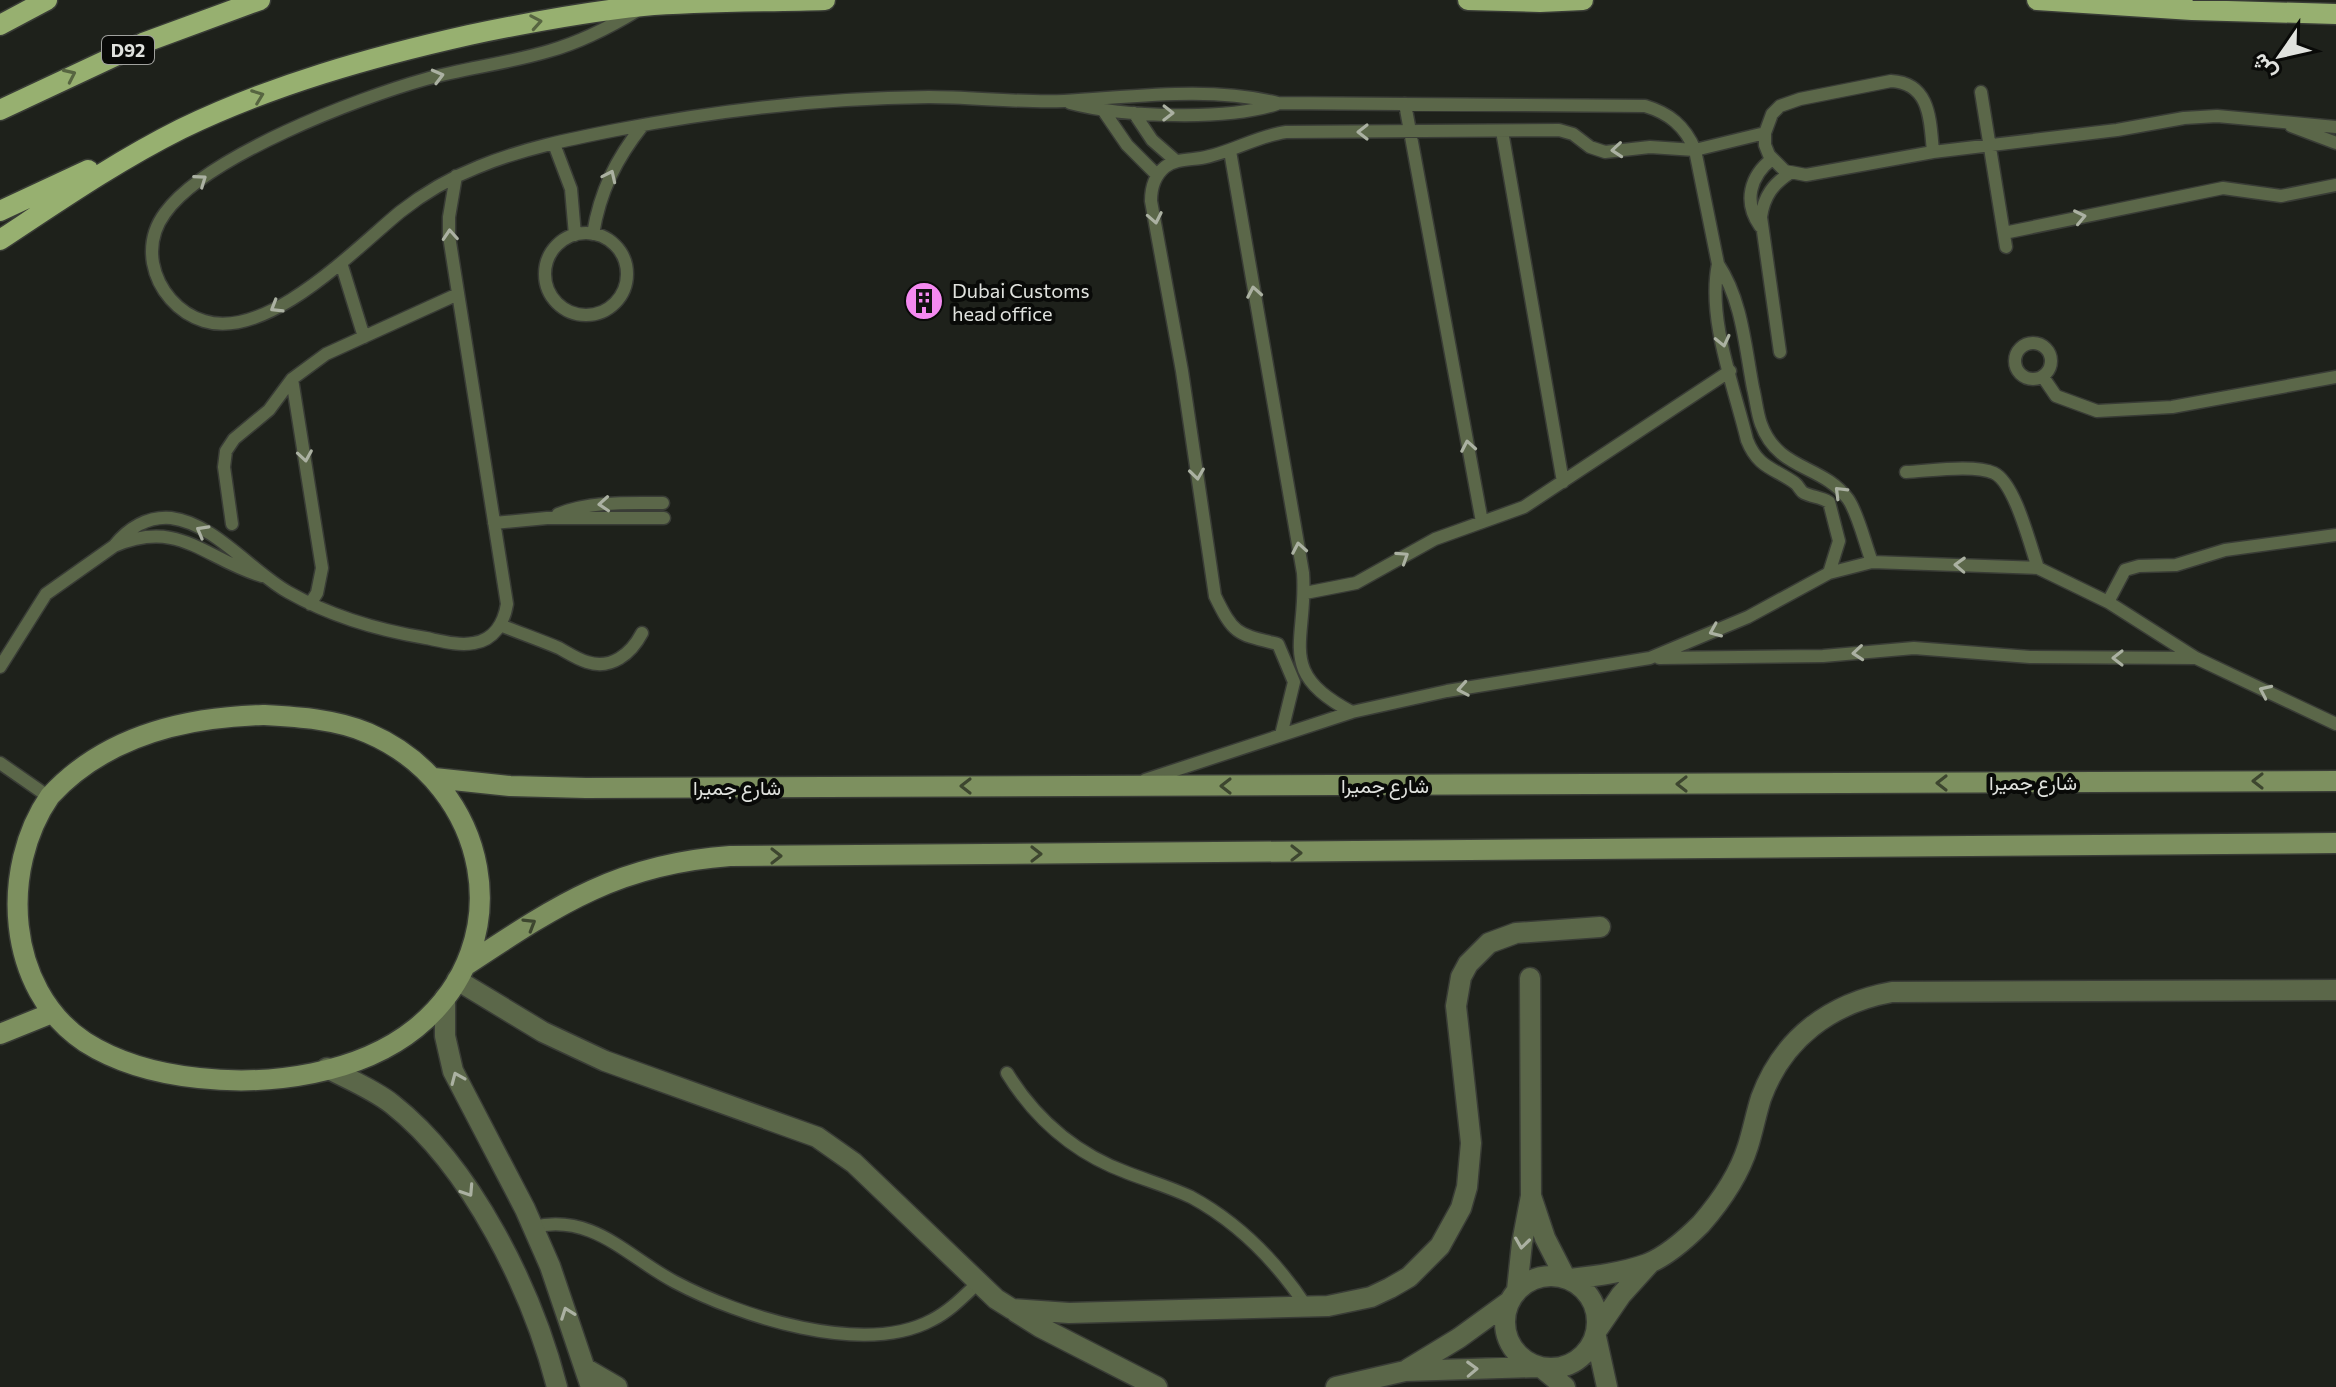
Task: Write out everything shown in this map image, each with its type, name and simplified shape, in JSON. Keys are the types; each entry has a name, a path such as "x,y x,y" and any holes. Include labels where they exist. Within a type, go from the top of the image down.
{"main road":[{"path":"0,25 47,0"},
{"name":"D92","path":"0,110 143,43 260,0"},
{"path":"0,240 93,178 137,153 234,105 342,68 515,25 645,6 825,0"},
{"path":"1468,0 1583,0"},
{"path":"2037,0 2192,10 2336,14"},
{"path":"0,211 85,171 137,153"}],"street":[{"path":"0,891 34,818 49,797 83,768 127,742 182,723 241,715 312,719 365,732 402,751 434,778 458,810 470,838 478,867 478,921 461,973 445,998 430,1015 399,1039 356,1060 327,1068 296,1075 230,1080 165,1072 109,1055 86,1042 52,1013 27,976 13,933 11,888 14,865"},
{"name":"شارع جميرا","path":"434,778 548,788 2336,781"},
{"path":"461,973 572,898 602,884 665,864 730,856 2336,843"},
{"path":"1012,1309 1069,1313 1306,1306 1349,1303 1390,1288 1425,1262 1440,1246 1456,1218 1467,1187 1471,1143 1456,1006 1457,991 1468,964 1489,943 1516,933 1600,927"},
{"path":"461,973 543,1032 605,1061 817,1137 854,1163 996,1299 1040,1327 1157,1387"},
{"path":"1530,978 1531,1196 1513,1296 1506,1312 1507,1336 1519,1356 1565,1387"},
{"path":"1336,1387 1405,1371 1564,1367 1575,1363 1591,1347 1621,1295 1650,1263 1692,1233 1725,1193 1748,1147 1760,1100 1780,1060 1810,1026 1849,1003 1892,992 2336,990"},
{"path":"445,998 445,1036 453,1071 533,1227 589,1378 617,1387"},
{"path":"0,1034 52,1013"},
{"path":"327,1068 391,1102 437,1147 496,1236 535,1319 557,1387"},
{"path":"1531,1196 1545,1238 1567,1278 1588,1294 1595,1305 1596,1334 1607,1387"},
{"path":"1405,1371 1459,1338 1539,1277 1610,1274 1650,1263"}],"lane":[{"path":"645,6 573,43 547,52 421,81 304,124 199,180 167,209 153,236 153,268 168,297 187,313 209,323 241,323 256,318 342,266 401,212 456,176 498,159 554,144 643,125 756,108 841,100 940,97 1063,101 1214,94 1247,96 1278,103 1645,106 1676,121 1691,139 1718,264 1737,306 1761,424 1766,435 1772,446 1787,459 1828,481 1849,500 1872,562"},
{"path":"1933,152 1925,102 1915,89 1899,82 1882,82 1789,101 1772,114 1765,133 1765,145 1772,159 1790,173 1806,175 1933,152 2117,130 2184,118 2251,118 2336,127"},
{"path":"1981,92 2005,240 2223,188 2281,196 2336,185"},
{"path":"1063,101 1134,113 1227,114 1278,103"},
{"path":"1405,104 1482,522"},
{"path":"1103,110 1127,145 1157,175"},
{"path":"1134,113 1152,140 1176,161"},
{"path":"2285,123 2336,143"},
{"path":"593,234 604,187 614,165 643,125"},
{"path":"1298,639 1278,644 1240,635 1225,617 1215,596 1182,371 1151,201 1157,175 1176,161 1230,151 1261,137 1286,132 1559,130 1573,134 1590,147 1605,152 1650,147 1695,150 1765,133"},
{"path":"1502,131 1563,482"},
{"path":"554,144 571,189 575,235"},
{"path":"1230,151 1303,573 1305,593 1298,639 1299,659 1310,680 1327,699 1352,712"},
{"path":"1761,228 1752,210 1750,191 1758,172 1772,159"},
{"path":"1780,352 1761,228 1765,197 1790,173"},
{"path":"0,667 46,594 114,546 129,530 159,518 181,520 227,545 264,577 310,604 364,626 450,643 473,644 484,640 500,625 507,604 449,236 456,176"},
{"path":"593,234 605,238 622,256 626,281 623,293 615,303 594,315 569,312 550,295 545,283 548,258 564,239 575,235 593,234"},
{"path":"1718,264 1715,309 1741,420 1756,458 1796,484 1804,493 1829,502 1839,541 1829,573"},
{"path":"342,266 364,337"},
{"path":"232,524 224,467 226,451 234,439 269,410 292,379 314,361 458,294"},
{"path":"2020,331 2022,346"},
{"path":"2031,343 2048,351 2051,360 2043,377 2034,380 2017,372 2014,363 2022,346 2031,343"},
{"path":"1305,593 1356,583 1435,539 1524,507 1730,371"},
{"path":"2043,377 2056,396 2097,411 2172,407 2336,377"},
{"path":"292,379 322,568 317,593 310,604"},
{"path":"1906,472 1984,470 2004,480 2015,498 2038,568"},
{"path":"547,518 585,506 663,503"},
{"path":"494,523 547,518 664,518"},
{"path":"2108,602 2125,570 2139,566 2176,565 2225,550 2336,535"},
{"path":"114,546 138,537 175,538 235,567 264,577"},
{"path":"1650,658 1748,617 1829,573 1872,562 2038,568 2108,602 2196,658 2336,724"},
{"path":"500,625 584,662 596,664 619,660 629,653 642,633"},
{"path":"1278,644 1294,682 1281,735"},
{"path":"1127,786 1352,712 1447,691 1650,658 1823,656 1914,648 2030,657 2196,658"},
{"path":"0,763 49,797"},
{"path":"1007,1073 1033,1110 1086,1154 1192,1198 1236,1227 1274,1263 1306,1306"},
{"path":"533,1227 564,1223 579,1226 608,1239 641,1262 711,1299 788,1323 850,1335 892,1334 921,1325 949,1309 979,1282"}],"place":[{"name":"Dubai Customs head office","path":"924,301"}]}
